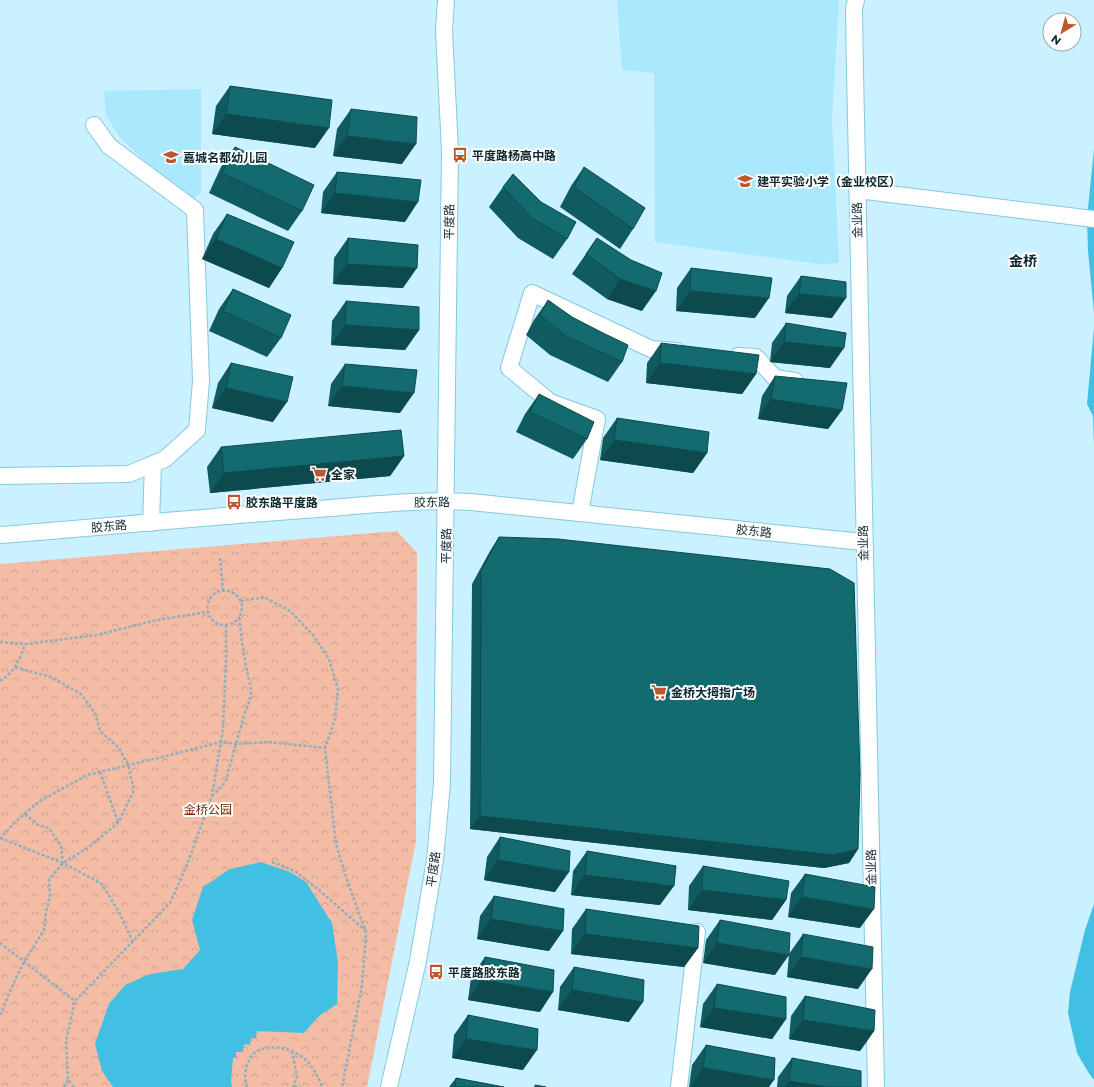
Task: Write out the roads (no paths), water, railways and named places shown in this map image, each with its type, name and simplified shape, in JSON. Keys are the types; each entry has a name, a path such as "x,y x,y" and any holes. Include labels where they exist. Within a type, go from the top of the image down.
{"street":[{"name":"平度路","path":"389,1087 418,961 435,860 442,783 450,151 444,31 446,0"},
{"name":"金业路","path":"856,0 854,8 863,542 876,1087"},
{"path":"0,476 129,474 165,459 197,430 201,381 195,210 109,146 94,125"},
{"path":"857,190 1094,220"},
{"path":"580,513 596,419 550,402 508,368 532,293 651,349 688,352"},
{"path":"726,355 756,357 775,378 813,384"},
{"path":"151,523 153,464"},
{"name":"胶东路","path":"0,535 395,503 446,501 863,542"},
{"path":"679,1087 697,926"}],"place":[{"name":"平度路杨高中路","path":"460,155"},
{"name":"嘉城名都幼儿园","path":"171,157"},
{"name":"建平实验小学（金业校区）","path":"745,181"},
{"name":"全家","path":"319,474"},
{"name":"胶东路平度路","path":"234,502"},
{"name":"金桥大拇指广场","path":"659,692"},
{"name":"平度路胶东路","path":"436,972"}],"district":[{"name":"金桥","path":"1023,261"}],"park label":[{"name":"金桥公园","path":"208,809"}]}
